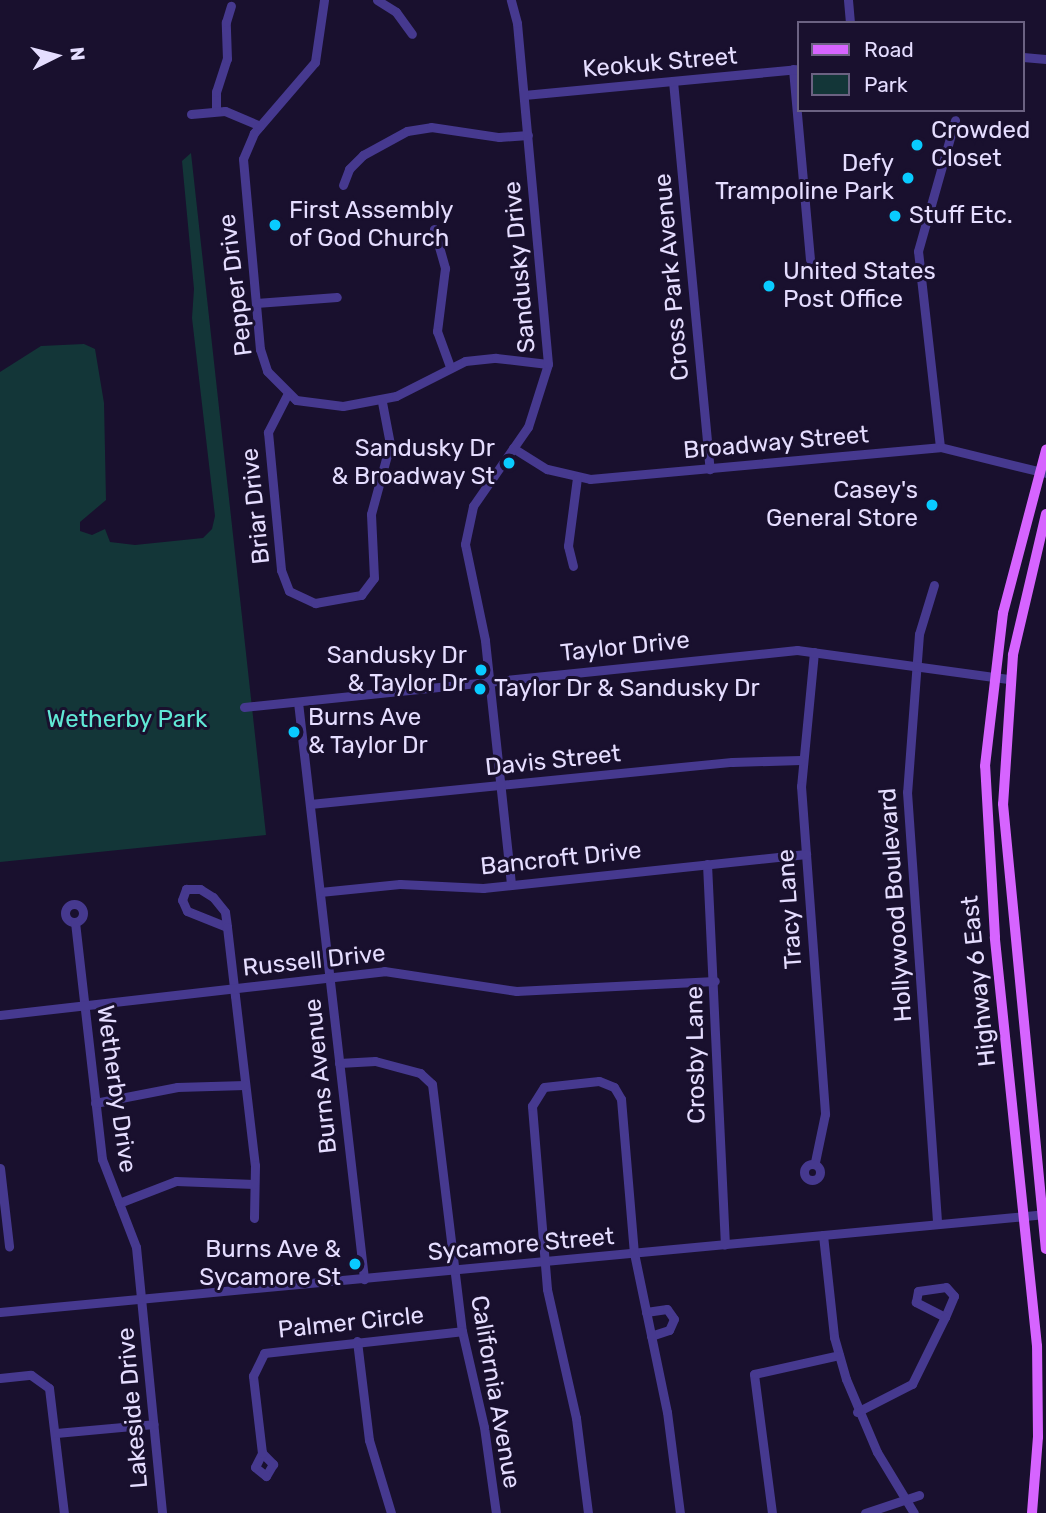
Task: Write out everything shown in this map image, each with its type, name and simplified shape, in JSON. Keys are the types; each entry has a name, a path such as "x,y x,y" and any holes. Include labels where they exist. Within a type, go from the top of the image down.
{"main road":[{"name":"Highway 6 East","path":"1032,1513 1039,1399 1025,1216 987,846 985,766 993,677 1008,587 1043,472 1046,450"},
{"name":"Highway 6 East","path":"1046,514 1021,612 1010,679 1003,765 1005,844 1046,1249"}],"street":[{"name":"Pepper Drive","path":"287,395 262,361 242,169 248,142 315,62 324,0"},
{"path":"377,0 396,12 412,34"},
{"name":"Sandusky Drive","path":"511,0 524,95 548,364 534,413 513,448 479,493 466,530 466,559 482,621 511,884"},
{"path":"848,0 850,21"},
{"path":"216,111 216,92 227,59 226,22 231,5"},
{"path":"1025,57 1046,59"},
{"name":"Keokuk Street","path":"524,95 796,69"},
{"name":"Cross Park Avenue","path":"673,81 710,469"},
{"path":"191,114 216,111 235,113 260,126"},
{"path":"799,112 810,259"},
{"path":"940,447 918,251 955,120"},
{"path":"343,185 349,169 363,155 407,131 431,127 499,137 528,135"},
{"path":"434,229 445,268 437,331 450,366"},
{"path":"256,303 337,298"},
{"path":"287,395 326,405 382,402 450,366 496,358 548,364"},
{"name":"Briar Drive","path":"287,395 270,422 268,443 284,580 289,592 305,602 352,599 367,590 374,578 371,514 390,444 382,402"},
{"name":"Broadway Street","path":"513,448 547,469 577,478 710,469 940,447 1043,472"},
{"path":"573,566 568,546 577,478"},
{"name":"Hollywood Boulevard","path":"934,585 916,665 907,792 937,1224"},
{"name":"Taylor Drive","path":"244,707 702,659 814,652 1010,679"},
{"name":"Tracy Lane","path":"814,652 801,760 825,1114 815,1162"},
{"name":"Burns Avenue","path":"298,702 364,1279"},
{"name":"Davis Street","path":"310,804 732,762 801,760"},
{"name":"Bancroft Drive","path":"320,892 387,884 511,884 806,854"},
{"name":"Crosby Lane","path":"706,864 715,981 716,1123 725,1245"},
{"path":"227,927 187,911 182,900 186,890 200,889 220,902 227,927 245,1085 254,1184 254,1219"},
{"name":"Wetherby Drive","path":"75,922 104,1170 136,1247 142,1298"},
{"name":"Russell Drive","path":"0,1015 85,1009 139,998 405,971 474,988 516,991 715,981"},
{"name":"California Avenue","path":"339,1063 375,1061 420,1073 432,1084 462,1331 484,1427 496,1513"},
{"path":"588,1513 576,1418 544,1262 532,1106 538,1091 550,1085 602,1081 618,1092 634,1253 670,1426 680,1513"},
{"path":"95,1103 177,1087 245,1085"},
{"path":"0,1168 9,1246"},
{"path":"118,1203 176,1181 254,1184"},
{"name":"Sycamore Street","path":"0,1312 1044,1214"},
{"path":"823,1235 839,1355 857,1412 914,1513"},
{"name":"Lakeside Drive","path":"142,1298 162,1513"},
{"path":"646,1312 667,1309 674,1319 669,1330 651,1336"},
{"path":"857,1412 912,1384 945,1317"},
{"name":"Palmer Circle","path":"262,1453 253,1376 258,1359 272,1349 462,1331"},
{"path":"357,1341 364,1418 391,1513"},
{"path":"772,1513 754,1374 839,1355"},
{"path":"0,1378 31,1375 46,1383 52,1394 64,1513"},
{"path":"56,1433 154,1424"},
{"path":"865,1513 919,1495"}],"green space":[{"name":"Wetherby Park","path":"191,153 266,835 0,862 0,372 41,346 84,344 95,349 104,403 106,500 80,522 80,531 92,535 105,529 110,542 135,545 203,538 212,529 215,516 192,318 194,289 182,161"}],"place":[{"name":"Crowded Closet","path":"917,145"},
{"name":"Defy Trampoline Park","path":"908,178"},
{"name":"Stuff Etc.","path":"895,216"},
{"name":"First Assembly of God Church","path":"275,225"},
{"name":"United States Post Office","path":"769,286"},
{"name":"Sandusky Dr & Broadway St","path":"509,463"},
{"name":"Casey's General Store","path":"932,505"},
{"name":"Sandusky Dr & Taylor Dr","path":"481,670"},
{"name":"Taylor Dr & Sandusky Dr","path":"480,689"},
{"name":"Burns Ave & Taylor Dr","path":"294,732"},
{"name":"Burns Ave & Sycamore St","path":"355,1264"}]}
